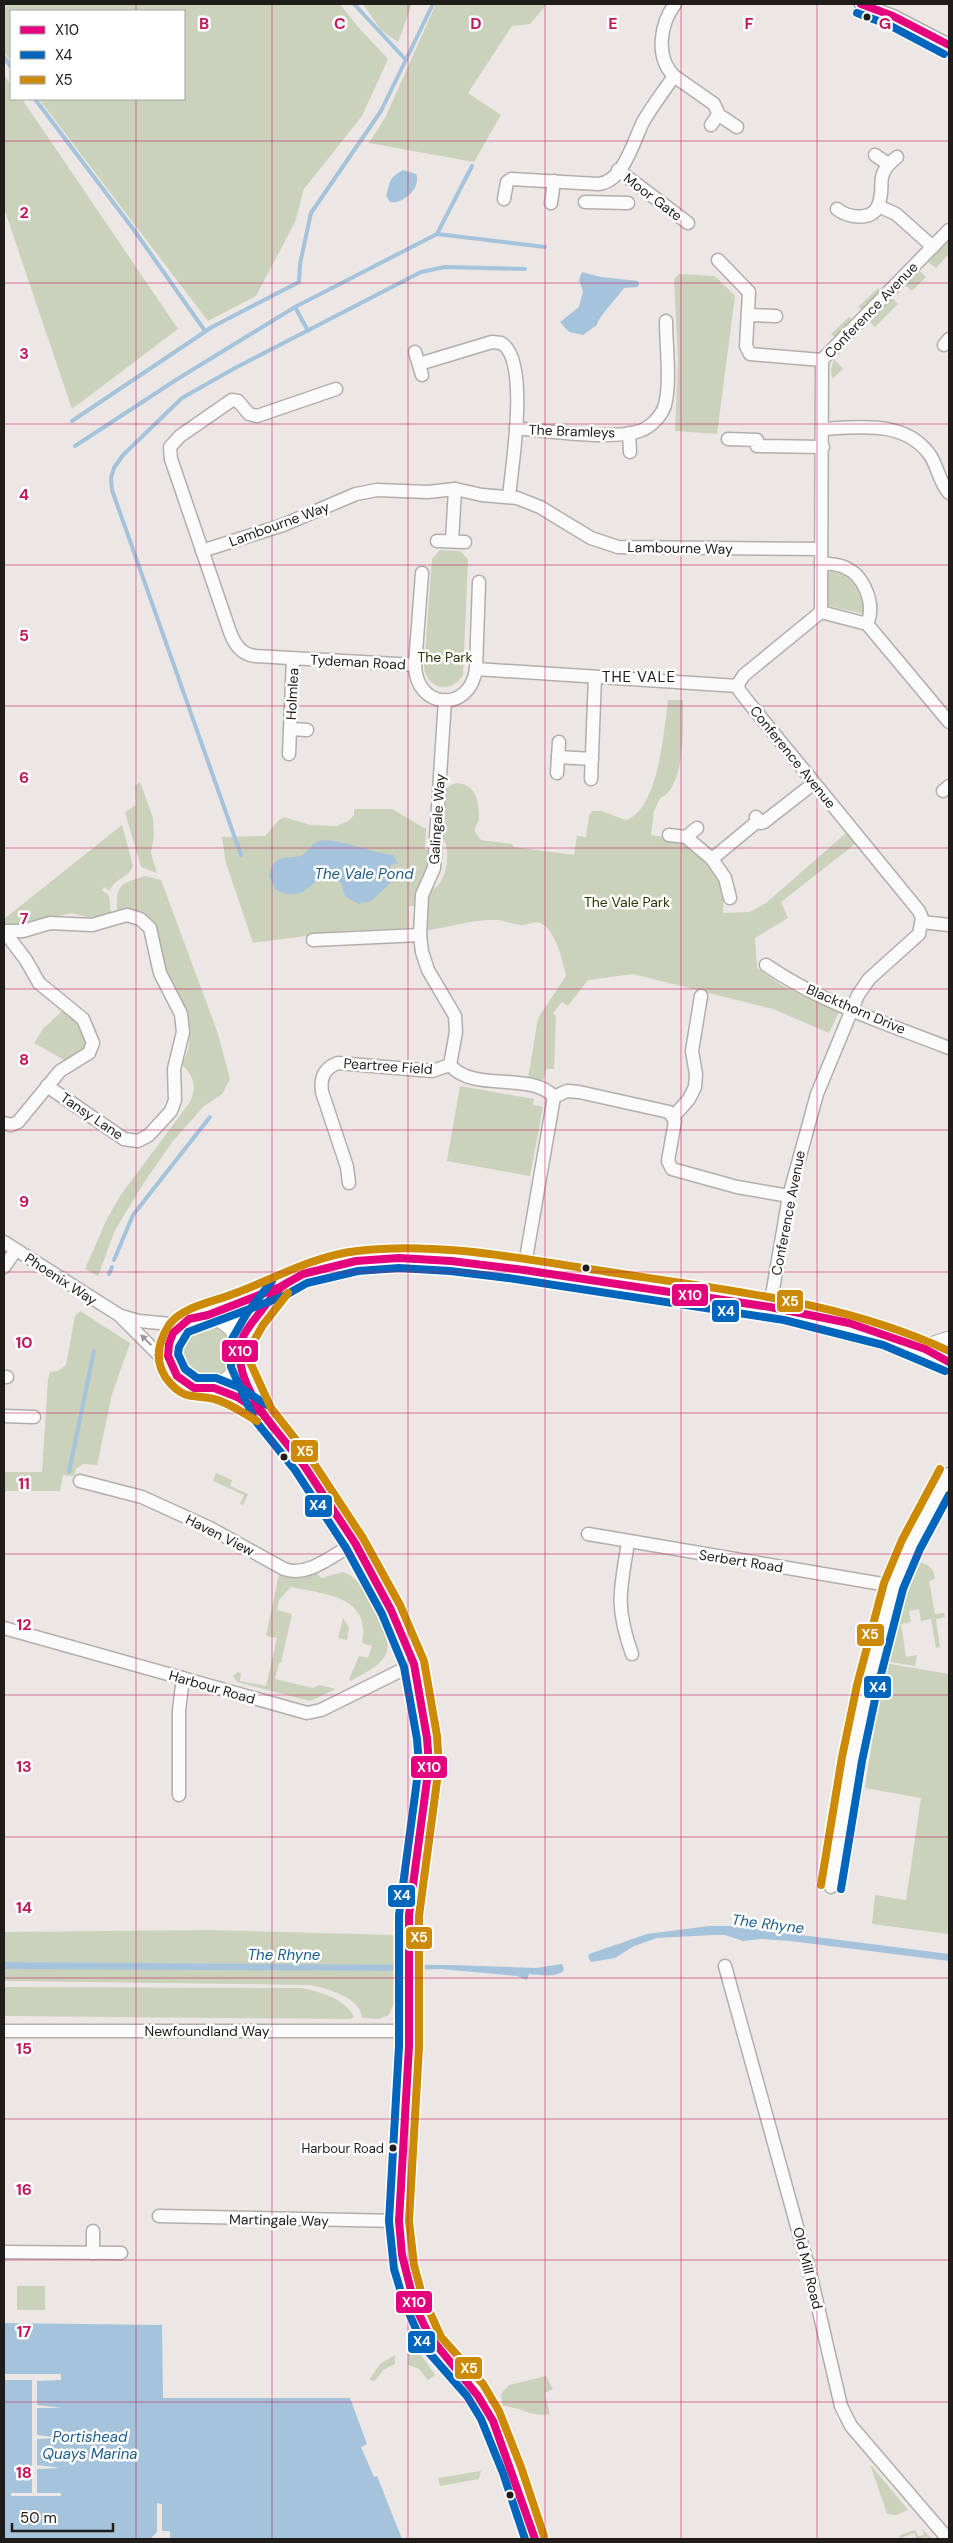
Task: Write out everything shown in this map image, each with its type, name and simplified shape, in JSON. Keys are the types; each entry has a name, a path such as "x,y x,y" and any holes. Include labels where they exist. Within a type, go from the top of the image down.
{"street":[{"path":"675,4 664,26 662,45 665,64 674,76 714,104 715,120 737,127"},
{"path":"861,4 893,16 949,44"},
{"name":"Moor Gate","path":"504,199 507,182 511,179 602,184 609,181 633,148 644,121 674,76"},
{"path":"837,209 851,216 862,216 870,214 878,206 883,174 893,161 875,155"},
{"name":"Moor Gate","path":"618,170 688,223"},
{"path":"551,203 554,181"},
{"name":"Moor Gate","path":"602,184 608,202"},
{"name":"Moor Gate","path":"585,202 628,203"},
{"path":"878,206 896,214 933,247"},
{"name":"Conference Avenue","path":"821,612 822,360 949,230"},
{"path":"718,260 748,289 746,346 750,354 822,360"},
{"path":"748,315 776,316"},
{"name":"The Bramleys","path":"516,428 581,434 629,433 643,430 658,419 664,407 667,394 666,321"},
{"name":"The Bramleys","path":"419,364 492,342 504,344 510,352 516,373 516,428 509,496"},
{"name":"Tydeman Road","path":"336,388 257,416 249,414 237,400 227,402 171,444 170,454 202,551 237,647 251,655 416,665 417,681 424,692 435,699 445,700"},
{"path":"823,428 877,427 902,434 918,443 928,453 942,484 949,493"},
{"name":"The Bramleys","path":"629,433 630,452"},
{"path":"728,439 757,440 757,446 822,446"},
{"path":"452,542 455,489"},
{"name":"Lambourne Way","path":"202,551 283,525 363,492 377,490 428,492 455,489 482,495 509,496 534,504 590,538 618,547 821,549"},
{"path":"438,541 465,542"},
{"path":"821,563 846,568 863,584 870,608 868,624"},
{"path":"416,665 422,573"},
{"path":"445,700 464,695 471,686 476,669 479,582"},
{"path":"476,669 738,686 741,677 821,612 868,624 949,722"},
{"name":"Holmlea","path":"288,754 294,659"},
{"path":"591,779 595,678"},
{"name":"Conference Avenue","path":"738,686 749,703 920,913 922,922 919,934 870,979 852,1009 811,1111 789,1196 770,1307"},
{"name":"Galingale Way","path":"445,700 434,868 422,895 420,935 422,952 428,970 455,1016 456,1032 450,1065"},
{"name":"Holmlea","path":"290,729 307,730"},
{"path":"558,773 559,742"},
{"path":"558,757 592,759"},
{"path":"712,858 757,819 764,822 814,783"},
{"path":"686,837 697,828"},
{"path":"669,835 686,837 712,858 727,882 730,898"},
{"name":"Tansy Lane","path":"4,931 23,931 44,924 70,923 83,925 116,916 137,917 150,928 160,973 182,1019 182,1046 174,1069 174,1105 159,1126 142,1139 130,1141 124,1139 47,1086"},
{"path":"922,922 949,925"},
{"path":"4,931 46,990 83,1019 93,1043 89,1053 64,1067 18,1122 11,1125 4,1123"},
{"path":"313,940 420,935"},
{"name":"Blackthorn Drive","path":"766,965 789,979 852,1009 949,1048"},
{"path":"674,1116 689,1099 695,1087 696,1074 692,1051 702,996"},
{"name":"Peartree Field","path":"349,1183 347,1167 322,1092 321,1082 326,1070 338,1063 432,1071 450,1065"},
{"path":"450,1065 455,1070 470,1077 537,1087 554,1097"},
{"path":"554,1097 567,1091 579,1092 660,1109 674,1116"},
{"path":"524,1270 554,1097"},
{"path":"674,1116 675,1122 668,1161 672,1169 737,1187 789,1196"},
{"name":"Phoenix Way","path":"4,1242 119,1316 171,1367"},
{"path":"4,1267 16,1250"},
{"path":"262,1414 236,1397 214,1388 194,1388 184,1383 171,1367 168,1356 169,1344 180,1324 194,1317 208,1315 280,1287 303,1274 356,1261 399,1258 451,1261 524,1270 770,1307 848,1323 925,1349 949,1362"},
{"path":"214,1388 226,1383 234,1375 240,1364 241,1343 255,1319 280,1287"},
{"path":"208,1315 229,1324 241,1343"},
{"name":"Phoenix Way","path":"119,1316 139,1321 180,1324"},
{"path":"925,1349 949,1341"},
{"path":"240,1364 262,1414 302,1464 355,1543 391,1610 414,1664 427,1738 429,1765 421,1839 413,1880 408,1939 409,2031 399,2221 406,2275 426,2329 438,2350 475,2390 490,2415 512,2470 535,2539"},
{"path":"4,1416 34,1417"},
{"path":"831,1887 852,1758 867,1688 894,1586 911,1545 949,1474"},
{"name":"Haven View","path":"80,1480 142,1497 210,1528 293,1572 308,1570 355,1543"},
{"name":"Serbert Road","path":"588,1534 628,1543 894,1586"},
{"path":"628,1543 619,1597 621,1622 632,1654"},
{"name":"Harbour Road","path":"4,1628 307,1713 320,1710 414,1664"},
{"path":"179,1795 179,1710 183,1678"},
{"name":"Old Mill Road","path":"725,1966 811,2277 841,2406 857,2433 948,2539"},
{"name":"Newfoundland Way","path":"4,2031 409,2031"},
{"name":"Martingale Way","path":"159,2216 399,2221"},
{"path":"93,2231 93,2252"},
{"path":"4,2252 121,2253"}],"green space":[{"path":"4,4 340,4 358,27 388,59 362,116 304,189 295,222 256,296 208,321 40,100 185,100 185,10 10,10 10,61 4,52"},
{"path":"363,4 412,4 398,42 381,30"},
{"path":"436,4 547,4 530,24 512,26 468,93 501,115 474,162 369,143 385,118"},
{"path":"4,75 10,84 10,100 23,100 178,329 72,409 4,208"},
{"path":"949,237 949,254 936,268 928,262"},
{"path":"919,270 926,277 912,291 905,285"},
{"path":"679,274 715,276 735,296 717,434 675,431 678,360 674,279"},
{"path":"878,288 881,292 862,310 858,307"},
{"path":"892,298 898,304 875,327 869,321"},
{"path":"849,317 853,321 836,338 831,334"},
{"path":"834,359 843,369 832,379 831,369"},
{"name":"The Park","path":"440,550 460,551 468,559 463,675 453,685 447,687 435,685 430,681 424,667 432,559"},
{"path":"827,573 837,573 850,580 858,592 865,614 829,606 827,601"},
{"name":"The Vale Park","path":"668,700 683,700 683,739 679,769 675,782 668,792 660,798 654,811 651,835 681,839 715,869 724,890 723,913 750,912 766,903 846,833 855,844 781,902 788,918 755,938 757,968 781,985 839,1012 829,1033 773,1009 633,974 588,980 568,1006 562,1002 553,1013 556,1016 554,1069 546,1069 543,1081 528,1079 538,1018 566,976 561,955 552,934 542,924 537,922 520,925 500,920 488,920 425,931 429,891 440,883 447,864 446,844 440,835 445,790 451,785 458,783 468,786 474,793 479,820 475,832 481,840 512,844 514,847 574,855 577,836 586,837 589,816 592,811 601,811 626,820 637,813 646,801 658,767"},
{"path":"140,782 153,818 154,835 151,853 157,873 141,867 125,812 136,805 135,786"},
{"path":"354,809 392,809 426,829 425,849 431,852 429,870 416,906 409,906 409,928 343,931 253,943 226,863 222,837 265,836 284,817 310,825 337,826 348,821 354,815"},
{"path":"122,825 133,866 128,873 115,883 110,891 104,887 102,890 109,896 111,914 90,918 72,913 23,925 4,926 4,919"},
{"path":"145,876 161,880 217,1031 230,1079 222,1094 204,1106 173,1141 143,1184 115,1230 98,1276 85,1269 106,1221 120,1196 190,1102 194,1091 191,1077 182,1064 189,1042 186,1022 167,977 156,933 117,912 117,896 121,887 130,881"},
{"path":"63,1010 67,1012 84,1032 87,1049 64,1060 34,1043 43,1029"},
{"path":"460,1086 534,1099 533,1105 543,1107 530,1176 447,1161"},
{"path":"80,1311 130,1343 112,1394 97,1465 83,1464 76,1469 74,1476 63,1475 60,1491 4,1491 4,1472 42,1472 48,1379 50,1372 58,1371 66,1365 75,1316"},
{"path":"205,1323 221,1328 229,1336 234,1352 229,1368 221,1376 205,1381 189,1376 181,1368 176,1352 181,1336 189,1328"},
{"path":"216,1473 232,1480 230,1486 248,1494 243,1505 240,1504 244,1495 213,1481"},
{"path":"921,1563 929,1566 934,1573 935,1579 929,1581 935,1614 944,1613 945,1617 936,1619 940,1647 936,1648 931,1619 921,1621 919,1609 909,1611 911,1622 901,1624 906,1657 917,1655 915,1666 885,1661 903,1592 914,1568"},
{"path":"343,1572 352,1576 361,1585 377,1608 387,1635 388,1647 382,1660 375,1667 351,1681 349,1679 359,1656 368,1658 372,1646 362,1643 363,1627 360,1615 353,1606 331,1595 291,1587 279,1600 277,1610 292,1614 281,1663 279,1663 275,1679 313,1688 319,1685 336,1689 310,1701 237,1682 233,1676 238,1672 241,1673 240,1681 266,1686 277,1638 266,1636 279,1574 303,1578 317,1573 321,1578"},
{"path":"343,1618 349,1628 347,1640 338,1638"},
{"path":"884,1663 949,1674 949,1934 872,1924 875,1895 906,1900 921,1798 865,1788"},
{"path":"210,1930 394,1935 394,1965 4,1962 4,1932"},
{"path":"4,1969 394,1971 394,2003 389,2015 379,2019 362,2018 356,2005 350,2000 334,1991 310,1985 4,1981"},
{"path":"4,1987 301,1988 331,1997 350,2010 354,2017 350,2019 4,2016"},
{"path":"17,2286 45,2286 45,2310 17,2310"},
{"path":"408,2353 421,2355 435,2375 428,2380 419,2369 408,2365"},
{"path":"395,2355 395,2364 383,2370 375,2381 369,2380 380,2364"},
{"path":"546,2376 553,2389 545,2393 550,2414 538,2415 503,2406 501,2394 509,2385"},
{"path":"870,2464 908,2510 896,2515 887,2514"},
{"path":"481,2471 479,2479 440,2486 438,2478"},
{"path":"922,2529 932,2539 925,2537 917,2539 914,2533 898,2539 900,2535 915,2530 918,2536 924,2535"}],"water":[{"path":"403,170 416,174 417,179 414,189 406,198 390,202 386,196 392,178"},
{"path":"582,272 601,277 638,281 639,285 637,287 624,288 604,312 597,325 583,335 569,332 560,322 579,307 583,291 579,280"},
{"name":"The Vale Pond","path":"322,840 340,842 393,855 398,863 390,865 394,880 371,901 358,904 345,896 341,883 331,875 324,876 302,892 295,894 286,894 276,890 269,876 274,863 282,858 303,855 313,844"},
{"path":"709,1926 731,1926 949,1954 949,1961 790,1941 762,1939 743,1941 725,1935 657,1938 634,1946 615,1958 591,1962 588,1957 589,1954 647,1934"},
{"path":"4,1962 451,1965 536,1968 562,1964 564,1970 553,1975 529,1974 527,1980 517,1976 440,1969 386,1971 4,1969"},
{"name":"Portishead Quays Marina","path":"4,2323 162,2325 163,2398 350,2398 367,2444 361,2447 374,2477 377,2476 402,2539 170,2539 170,2531 162,2531 162,2504 157,2503 157,2532 151,2538 4,2538"}],"pier":[{"path":"4,2374 61,2374 61,2380 37,2381 37,2405 61,2408 37,2408 37,2435 61,2438 37,2439 37,2465 61,2468 37,2469 37,2493 61,2493 61,2496 11,2496 11,2493 32,2493 32,2380 4,2380"}],"waterway":[{"path":"354,4 406,60"},
{"path":"72,421 212,327 299,282 300,264 311,213 381,111 433,4"},
{"path":"4,57 10,66"},
{"path":"36,100 134,230 205,331"},
{"path":"437,234 472,166"},
{"path":"75,446 179,378 295,307 437,234 545,247"},
{"path":"241,855 112,490 111,478 114,468 123,455 182,398 235,368 421,272 445,267 525,269"},
{"path":"295,307 308,331"},
{"path":"114,1260 133,1215 210,1117"},
{"path":"109,1274 112,1267"},
{"path":"69,1472 94,1351"}],"transit line":[{"name":"X10","path":"861,4 893,16 949,45"},
{"name":"X4","path":"857,13 889,25 944,54"},
{"name":"X5","path":"257,1421 220,1401 186,1395 170,1383 161,1369 159,1361 162,1339 169,1325 174,1319 189,1309 233,1294 309,1263 357,1251 420,1248 483,1253 739,1292 825,1309 867,1320 909,1334 949,1351"},
{"name":"X10","path":"535,2539 493,2421 478,2396 430,2337 415,2306 402,2255 399,2221 409,2046 409,1915 429,1765 427,1738 414,1664 391,1610 355,1543 303,1464 262,1413 237,1397 214,1388 194,1388 177,1376 168,1356 169,1344 173,1333 189,1319 208,1315 280,1287 303,1274 356,1261 399,1258 451,1261 524,1270 770,1307 849,1323 925,1349 949,1362"},
{"name":"X4","path":"267,1405 241,1388 216,1378 197,1378 185,1369 178,1354 179,1347 188,1332 284,1296 307,1283 358,1271 399,1268 450,1271 508,1278 784,1320 883,1345 945,1371"},
{"name":"X4","path":"272,1281 247,1313 232,1339 231,1367 254,1419 295,1470 346,1548 382,1614 404,1667 417,1739 419,1765 399,1915 399,2046 389,2221 394,2269 404,2302 424,2347 467,2396 481,2419 503,2473 525,2539"},
{"name":"X10","path":"273,1427 247,1386 240,1362 240,1350 242,1339 248,1328 279,1289 287,1283"},
{"name":"X5","path":"288,1293 263,1325 251,1346 250,1362 271,1408 311,1459 363,1538 400,1605 424,1661 437,1736 439,1766 419,1916 419,2047 409,2221 414,2265 422,2295 441,2337 483,2384 499,2411 521,2467 544,2536"},
{"name":"X5","path":"821,1885 842,1757 857,1685 884,1583 902,1540 940,1469"},
{"name":"X4","path":"841,1889 862,1761 877,1690 903,1589 920,1549 949,1495"}],"place":[{"name":"Harbour Road","path":"393,2148"}],"district":[{"name":"THE VALE","path":"639,677"}],"water label":[{"name":"The Rhyne","path":"768,1924"},
{"name":"The Rhyne","path":"284,1955"}]}
